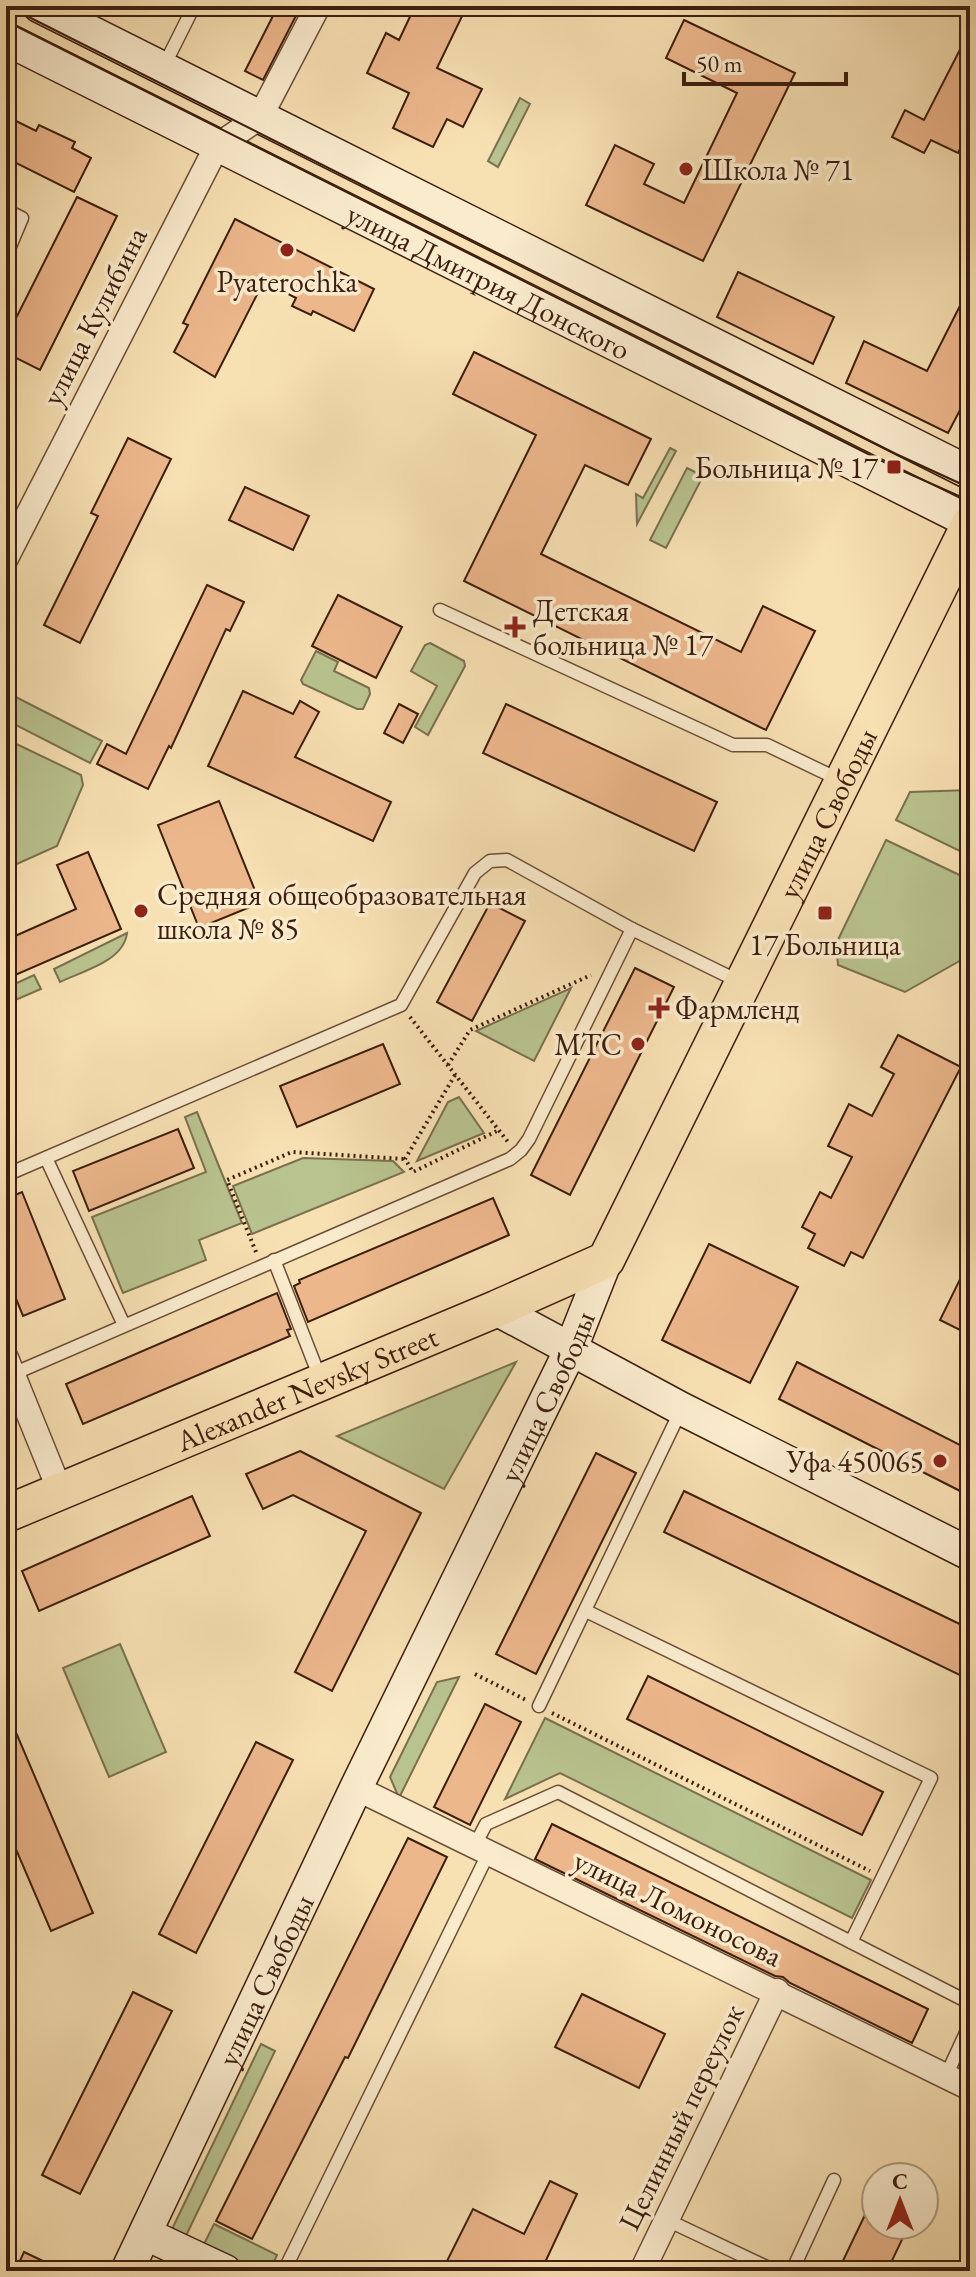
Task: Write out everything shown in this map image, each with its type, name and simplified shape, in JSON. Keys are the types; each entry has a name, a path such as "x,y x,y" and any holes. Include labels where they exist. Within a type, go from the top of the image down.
{"main road":[{"name":"улица Свободы","path":"606,1260 970,523"},
{"name":"Alexander Nevsky Street","path":"6,1514 606,1260"}],"street":[{"name":"улица Дмитрия Донского","path":"39,6 970,473"},
{"path":"217,146 260,117 318,6"},
{"name":"улица Дмитрия Донского","path":"6,39 970,523"},
{"name":"улица Кулибина","path":"6,558 16,515 217,146"},
{"name":"улица Свободы","path":"127,2271 356,1788 570,1351 606,1260"},
{"path":"496,1309 682,1409 970,1554"},
{"path":"9,1366 60,1491"},
{"name":"улица Ломоносова","path":"356,1788 777,1991 970,2088"},
{"name":"Целинный переулок","path":"642,2271 777,1991"},
{"path":"146,2234 225,2271"}],"lane":[{"path":"163,68 194,6"},
{"path":"6,210 22,218 6,256"},
{"path":"440,610 733,745 767,745 843,781"},
{"path":"6,1175 401,1005 475,873 490,861 507,860 632,929 743,983"},
{"path":"9,1366 124,1325 517,1153 529,1139 632,929"},
{"path":"46,1158 124,1325"},
{"path":"268,1263 322,1381"},
{"path":"539,1706 682,1409"},
{"path":"586,1611 931,1778 851,1942"},
{"path":"284,2271 482,1848 486,1824 558,1792 970,2003"},
{"path":"946,2076 970,2024"},
{"path":"792,2271 834,2180"},
{"path":"667,2220 775,2271"}],"path":[{"path":"448,1065 470,1030 615,964"},
{"path":"401,1005 517,1153"},
{"path":"405,1159 455,1075"},
{"path":"405,1159 413,1172 499,1130"},
{"path":"268,1263 227,1180 292,1152 405,1159"},
{"path":"475,1674 883,1878"}],"green space":[{"path":"520,98 530,104 498,167 488,161"},
{"path":"670,448 676,451 637,524 636,494 643,498"},
{"path":"687,468 703,476 666,548 650,540"},
{"path":"430,643 464,661 465,666 428,735 415,727 437,686 411,671 425,645"},
{"path":"316,651 338,662 334,671 369,688 370,694 363,709 303,684 301,680"},
{"path":"6,692 102,741 90,763 6,720"},
{"path":"6,739 81,775 83,785 57,846 8,868 6,865"},
{"path":"970,790 970,856 896,820 910,792"},
{"path":"886,840 970,880 970,955 905,992 838,965 836,944"},
{"path":"127,933 124,943 111,958 60,982 54,969"},
{"path":"34,975 41,989 6,1004 6,988"},
{"path":"571,988 534,1061 476,1031"},
{"path":"459,1097 484,1133 417,1161 448,1102"},
{"path":"197,1112 242,1223 199,1240 206,1260 123,1293 92,1217 206,1172 185,1117"},
{"path":"303,1158 393,1161 404,1172 252,1234 233,1186"},
{"path":"516,1362 444,1489 337,1436"},
{"path":"120,1644 166,1752 109,1777 63,1668"},
{"path":"459,1677 399,1798 390,1777 437,1682"},
{"path":"545,1718 871,1880 852,1918 560,1773 505,1799"},
{"path":"261,2044 275,2051 182,2244 173,2227"},
{"path":"214,2224 277,2255 270,2271 245,2271 201,2250"}],"building":[{"path":"278,6 301,6 263,80 245,71"},
{"path":"415,6 467,6 437,68 482,89 463,127 447,119 433,147 393,128 409,93 367,73 386,33 399,40"},
{"path":"684,20 795,73 703,261 586,205 615,145 654,164 644,184 684,203 737,93 666,58"},
{"path":"970,30 970,129 958,153 931,140 924,153 892,137 905,110 924,120"},
{"path":"6,116 36,131 39,125 75,142 72,148 91,158 74,192 6,158"},
{"path":"77,197 117,216 40,370 6,353 6,338"},
{"path":"235,219 374,289 354,331 313,311 311,315 292,306 296,298 264,281 215,377 174,352 188,325 183,323"},
{"path":"738,272 834,317 813,364 717,317"},
{"path":"970,286 970,391 948,433 846,383 864,341 927,371"},
{"path":"474,352 651,439 628,485 585,465 541,554 741,652 763,606 815,631 766,730 464,581 536,435 453,394"},
{"path":"128,438 171,459 80,643 44,625 98,516 91,513"},
{"path":"245,487 309,516 293,550 229,520"},
{"path":"207,585 244,602 230,631 226,629 171,748 169,746 148,789 97,764 107,744 126,754"},
{"path":"338,595 402,627 376,678 312,646"},
{"path":"243,691 293,714 300,701 319,712 295,757 391,802 373,841 208,766"},
{"path":"399,704 418,714 403,743 384,733"},
{"path":"506,704 717,802 694,851 483,753"},
{"path":"219,801 260,903 199,928 158,825"},
{"path":"88,852 121,929 6,979 6,940 76,909 57,865"},
{"path":"490,903 525,921 472,1021 437,1002"},
{"path":"635,968 674,987 570,1195 531,1175"},
{"path":"898,1035 961,1067 863,1258 851,1252 844,1266 808,1248 815,1234 802,1227 820,1192 831,1198 852,1157 828,1146 849,1104 872,1116 894,1074 881,1067"},
{"path":"383,1044 400,1084 297,1127 280,1086"},
{"path":"178,1129 194,1168 89,1211 73,1171"},
{"path":"22,1192 65,1299 23,1316 6,1274 6,1199"},
{"path":"493,1198 509,1235 308,1322 294,1286 300,1283 299,1280"},
{"path":"709,1244 798,1287 750,1383 662,1340"},
{"path":"970,1259 970,1335 940,1320"},
{"path":"277,1293 291,1329 287,1330 290,1336 83,1424 66,1384"},
{"path":"797,1362 970,1450 970,1496 779,1399"},
{"path":"300,1451 421,1513 332,1691 295,1672 366,1531 293,1495 263,1509 246,1474"},
{"path":"596,1453 636,1473 536,1674 496,1654"},
{"path":"684,1491 970,1629 970,1680 664,1532"},
{"path":"192,1496 210,1536 39,1611 22,1571"},
{"path":"648,1676 883,1792 862,1835 627,1719"},
{"path":"485,1704 521,1722 470,1825 434,1807"},
{"path":"6,1709 93,1913 51,1931 6,1826"},
{"path":"256,1742 293,1760 196,1953 159,1934"},
{"path":"552,1824 928,2009 912,2043 783,1977 775,1976 535,1859"},
{"path":"408,1838 447,1857 348,2058 345,2057 252,2239 216,2221"},
{"path":"133,1992 172,2011 80,2194 42,2175"},
{"path":"582,1994 665,2034 639,2088 555,2047"},
{"path":"550,2181 577,2194 541,2271 486,2271 471,2264 467,2271 442,2271 473,2209 524,2234"},
{"path":"860,2225 860,2241 901,2241 887,2271 838,2271"},
{"path":"24,2252 64,2271 15,2271"}],"tram line":[{"path":"7,6 896,454 970,488"},
{"path":"6,21 894,467 970,501"}],"place":[{"name":"Школа № 71","path":"686,169"},
{"name":"Pyaterochka","path":"287,250"},
{"name":"Больница № 17","path":"894,467"},
{"name":"Детская больница № 17","path":"515,627"},
{"name":"Средняя общеобразовательная школа № 85","path":"141,911"},
{"name":"17 Больница","path":"825,913"},
{"name":"Фармленд","path":"659,1008"},
{"name":"МТС","path":"638,1044"},
{"name":"Уфа 450065","path":"940,1461"}]}
